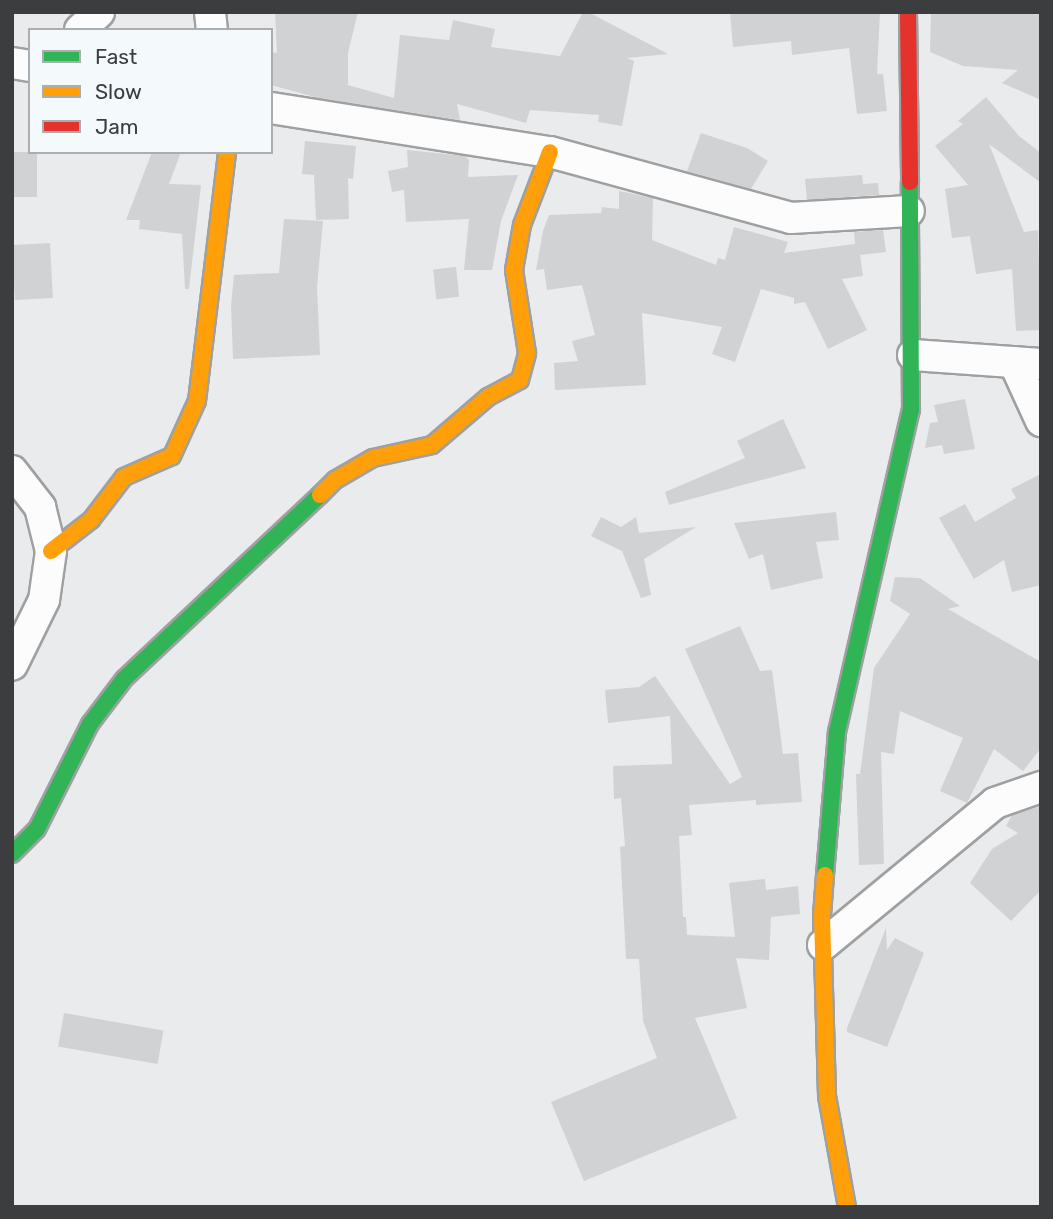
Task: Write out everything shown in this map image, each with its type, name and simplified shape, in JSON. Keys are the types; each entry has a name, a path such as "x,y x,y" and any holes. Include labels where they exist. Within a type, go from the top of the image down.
{"street":[{"path":"81,28 99,12"},
{"path":"847,1207 827,1096 822,916 836,732 911,410 913,355 908,12"},
{"path":"273,108 550,152 791,218 909,211"},
{"path":"12,854 37,829 89,724 124,679 237,576 335,480 373,458 432,445 488,397 520,380 527,353 514,270 522,225 550,152"},
{"path":"51,551 91,520 124,477 172,456 197,401 227,154"},
{"path":"913,355 1027,363 1041,421"},
{"path":"12,471 40,507 51,551 44,600 12,665"},
{"path":"823,945 996,803 1041,787"}],"building":[{"path":"275,12 358,12 348,53 348,85 394,98 400,35 449,40 453,20 495,29 491,47 560,56 583,12 588,12 668,54 627,58 634,61 622,126 598,122 599,115 530,110 526,123 457,104 460,120 318,98 273,86 273,52 277,53"},
{"path":"730,12 880,12 877,74 883,74 887,111 857,114 849,48 792,55 791,41 733,47"},
{"path":"931,12 1041,12 1041,100 1002,83 1018,70 963,66 930,52"},
{"path":"986,97 1019,136 1041,153 1041,183 989,144 1024,232 1038,230 1041,330 1016,331 1012,269 976,274 970,236 952,238 945,189 968,185 935,146 963,124 958,121"},
{"path":"701,133 747,148 768,161 751,189 687,171"},
{"path":"305,141 356,146 353,179 348,178 349,219 316,220 314,175 302,174"},
{"path":"407,150 465,156 469,160 468,177 518,175 501,221 492,270 464,270 469,219 406,222 404,190 392,192 388,171 408,167"},
{"path":"12,152 37,154 37,197 12,197"},
{"path":"151,154 180,154 169,184 201,185 189,289 185,289 182,234 139,229 140,220 126,220"},
{"path":"862,175 863,184 878,183 879,195 807,200 805,179"},
{"path":"619,191 653,198 652,240 716,265 718,258 725,260 734,227 788,242 784,253 855,244 854,232 883,230 886,252 860,255 863,276 842,279 867,330 828,349 805,302 794,304 794,298 761,289 735,362 712,354 722,327 642,313 646,385 555,390 554,363 578,361 572,341 595,335 582,285 547,290 544,269 536,270 543,231 549,215 601,213 602,207 619,209"},
{"path":"284,219 323,221 317,287 320,355 233,359 231,306 234,275 279,273"},
{"path":"50,243 53,298 15,300 12,245"},
{"path":"456,267 459,297 436,299 433,269"},
{"path":"965,399 975,449 944,454 942,445 925,448 930,423 938,422 934,405"},
{"path":"783,419 806,468 669,505 665,492 745,458 737,441"},
{"path":"1041,474 1041,585 1012,592 1004,560 974,579 939,518 965,504 975,522 1016,498 1011,489"},
{"path":"836,512 839,540 816,542 823,578 771,590 763,554 749,559 734,523"},
{"path":"601,517 621,527 636,517 639,533 696,527 644,559 651,595 641,598 622,551 591,536"},
{"path":"895,577 920,578 960,606 948,609 1041,662 1041,748 1023,771 994,749 967,803 940,791 963,738 900,711 894,754 881,752 884,864 859,865 856,774 860,774 874,668 910,614 890,601"},
{"path":"740,626 760,671 772,670 783,754 798,753 802,802 756,805 756,800 689,805 692,835 679,836 683,917 686,917 687,935 735,937 729,883 765,879 766,890 798,886 800,914 771,917 769,960 736,958 747,1008 695,1018 737,1118 584,1181 551,1102 657,1058 643,1021 639,959 626,959 620,847 625,846 621,798 614,799 613,766 672,764 670,716 608,723 605,690 639,687 655,676 730,784 742,777 685,649"},
{"path":"1041,806 1041,890 1011,921 970,883 992,849 1018,833 1006,826 1012,815"},
{"path":"886,928 887,950 895,938 924,953 887,1047 847,1032"},
{"path":"64,1013 163,1031 158,1064 58,1046"}],"traffic: fast":[{"path":"825,875 837,732 911,410 910,182"},
{"path":"12,854 37,829 90,724 124,679 320,495"}],"traffic: slow":[{"path":"320,495 335,480 373,458 432,445 488,397 520,380 527,353 514,270 522,225 550,152"},
{"path":"51,551 91,520 124,477 172,456 197,401 227,154"},
{"path":"825,875 822,916 827,1096 847,1207"}],"traffic: jam":[{"path":"908,12 910,182"}]}
